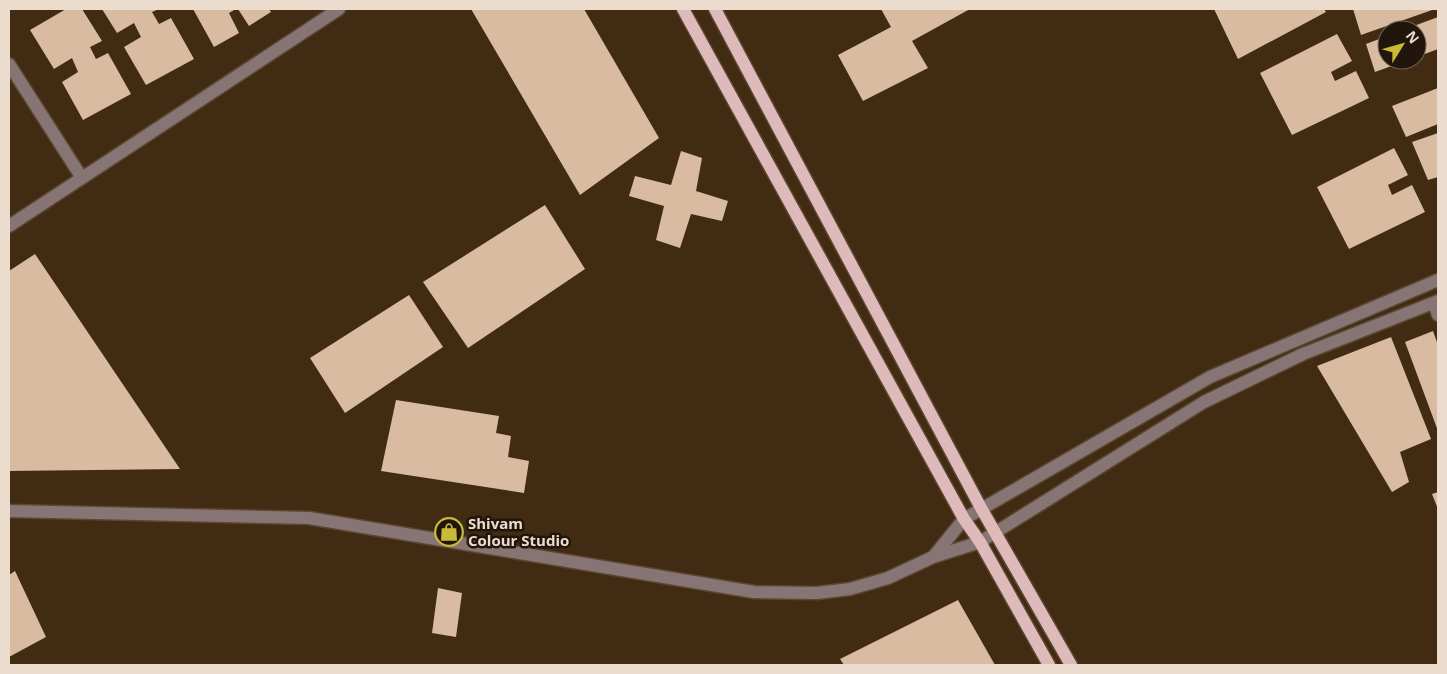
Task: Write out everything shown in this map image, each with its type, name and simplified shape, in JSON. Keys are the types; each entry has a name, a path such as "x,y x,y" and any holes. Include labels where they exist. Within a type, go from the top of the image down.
{"main road":[{"path":"684,9 964,518 980,542 1049,665"},
{"path":"715,9 981,508 1071,665"}],"street":[{"path":"9,226 340,9"},
{"path":"9,64 82,178"},
{"path":"933,557 964,518 1210,377 1438,280"},
{"path":"9,511 309,518 754,592 817,593 850,589 888,578 933,557 980,542 1204,402 1303,354 1437,306"}],"building":[{"path":"66,9 82,9 102,41 90,47 96,59 108,53 131,94 83,120 62,82 78,72 72,58 54,69 30,30"},
{"path":"102,9 159,9 152,12 159,24 171,18 194,59 146,85 124,47 141,37 134,23 117,33"},
{"path":"193,9 236,9 229,13 239,33 214,47"},
{"path":"238,9 269,9 271,12 249,26"},
{"path":"471,9 584,9 659,138 580,195"},
{"path":"881,9 970,9 912,41 928,68 863,101 838,55 891,27"},
{"path":"1214,9 1324,9 1326,12 1238,59"},
{"path":"1353,9 1435,9 1404,20 1377,20 1377,29 1361,35"},
{"path":"1438,17 1438,49 1427,53 1427,21"},
{"path":"1337,34 1352,61 1331,72 1335,81 1356,71 1369,98 1292,135 1260,73"},
{"path":"1377,40 1377,70 1380,70 1375,72 1366,44"},
{"path":"1438,88 1438,124 1406,137 1392,106"},
{"path":"1438,133 1438,177 1428,180 1412,142"},
{"path":"1394,148 1408,175 1388,185 1392,195 1412,185 1425,212 1349,249 1317,187"},
{"path":"681,151 702,158 696,191 728,201 722,221 691,214 680,248 656,240 664,206 629,196 635,176 671,185"},
{"path":"545,205 585,269 468,348 423,282"},
{"path":"35,254 180,469 9,471 9,271"},
{"path":"409,295 443,347 345,413 310,358"},
{"path":"1433,331 1438,345 1438,431 1405,342"},
{"path":"1391,337 1431,439 1400,452 1409,482 1392,492 1317,366"},
{"path":"396,400 499,416 496,433 511,436 508,457 529,461 524,493 381,471"},
{"path":"1438,492 1438,509 1432,494"},
{"path":"15,571 46,637 9,657 9,575"},
{"path":"438,588 462,593 456,637 432,633"},
{"path":"958,600 995,665 844,665 840,659"}],"place":[{"name":"Shivam Colour Studio","path":"449,532"}]}
